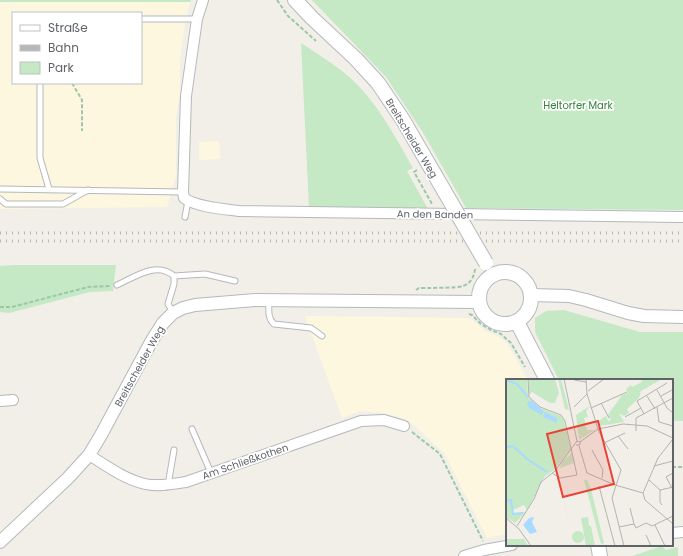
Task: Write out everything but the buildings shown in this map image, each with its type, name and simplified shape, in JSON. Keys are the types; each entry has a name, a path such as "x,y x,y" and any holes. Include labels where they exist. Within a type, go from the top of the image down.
{"main road":[{"name":"Breitscheider Weg","path":"296,0 312,18 356,59 378,83 403,120 484,267"},
{"path":"484,267 513,272 522,277 528,285 531,295 531,303 528,311 516,322 501,324 493,322 481,311 478,302 484,267"},
{"path":"516,322 546,379"},
{"path":"598,546 600,556"}],"street":[{"path":"185,196 186,96 197,19 203,0"},
{"name":"An den Banden","path":"185,196 199,204 239,211 683,217"},
{"path":"531,295 569,296 628,313 644,316 683,317"},
{"name":"Breitscheider Weg","path":"0,542 68,478 89,455 151,342 163,323 173,313 183,308 196,305 255,300 478,302"},
{"path":"0,401 13,400"},
{"name":"Am Schließkothen","path":"89,455 119,474 140,482 146,484 168,485 186,482 361,421 384,420 404,426"},
{"path":"673,533 683,532"},
{"path":"464,556 484,550 506,546"}],"lane":[{"path":"142,19 197,19"},
{"path":"40,84 40,158 49,189"},
{"path":"0,189 88,190 185,196 185,217"},
{"path":"0,200 6,204 63,204 88,190"},
{"path":"117,285 152,269 168,271 174,276 205,274 235,281"},
{"path":"173,313 168,304 174,284 174,276"},
{"path":"269,300 269,316 274,324 311,328 322,336"},
{"path":"192,429 212,473"},
{"path":"168,485 174,450"}],"path":[{"path":"73,84 82,100 82,131"},
{"path":"418,169 414,172 437,214"},
{"path":"484,267 470,282 462,287 463,312 472,315 481,324 501,334 512,343 525,368"},
{"path":"0,307 12,307 88,287 117,285"},
{"path":"404,426 440,454 482,538 484,550"}],"shaded area":[{"path":"0,2 190,2 180,59 180,95 176,116 176,176 167,207 0,209"},
{"path":"219,141 220,159 199,160 199,142"},
{"path":"305,316 470,318 485,331 499,337 506,342 527,379 506,379 506,534 487,538 444,453 408,420 385,413 361,411 342,418"}],"green space":[{"path":"0,0 191,0 190,2 0,2"},
{"name":"Heltorfer Mark","path":"312,0 683,0 683,210 466,208 422,131 386,77"},
{"path":"301,43 342,71 373,103 413,168 407,171 428,209 309,207"},
{"path":"116,265 113,291 90,292 9,313 0,312 0,266"},
{"path":"564,310 640,332 683,332 683,421 673,421 673,379 558,379 535,332 535,318 546,311"},
{"path":"662,546 666,550 678,547 678,556 632,556"}],"railway":[{"path":"0,233 683,233"},
{"path":"0,241 683,241"}]}
